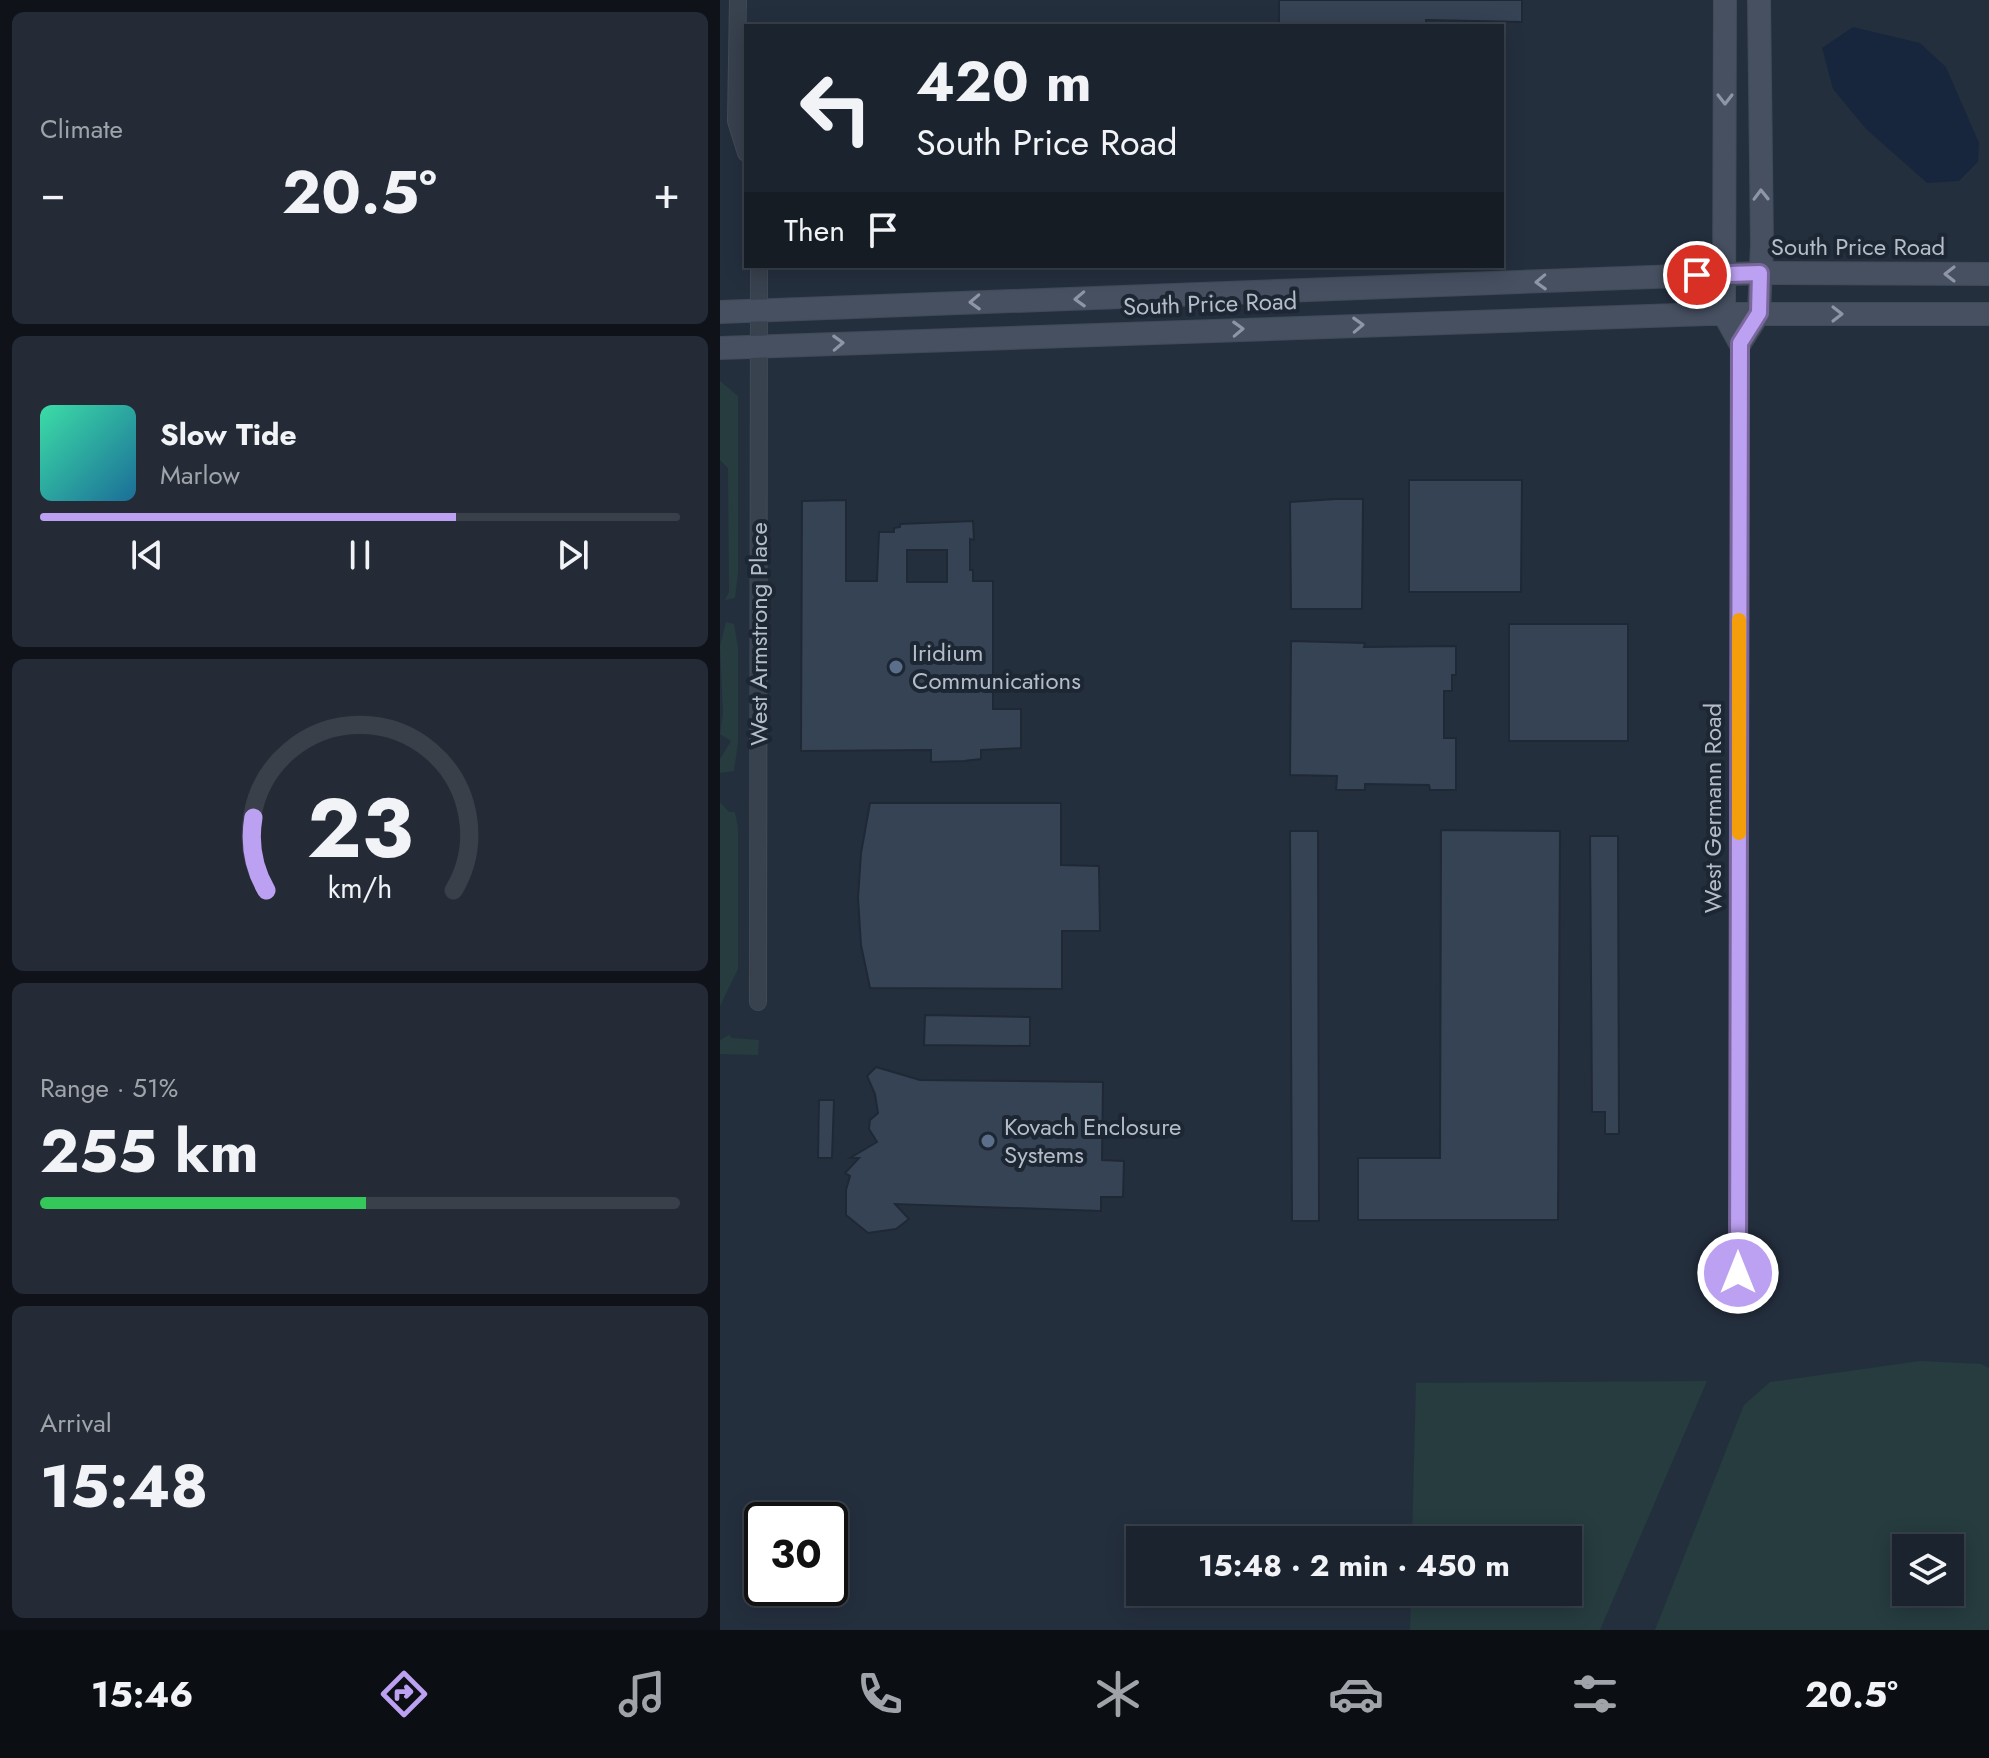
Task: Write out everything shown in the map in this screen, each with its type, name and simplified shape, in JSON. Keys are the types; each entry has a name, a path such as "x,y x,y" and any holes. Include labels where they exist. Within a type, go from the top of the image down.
{"main road":[{"name":"West Germann Road","path":"1725,0 1724,314 1740,343"},
{"path":"1740,343 1759,313 1759,0"},
{"name":"South Price Road","path":"720,312 1760,273 1989,274"},
{"name":"South Price Road","path":"720,348 1759,313 1989,314"}],"street":[{"path":"738,0 736,121 744,147"},
{"name":"West Armstrong Place","path":"758,1002 759,268"},
{"name":"West Germann Road","path":"1738,1273 1740,343"}],"green space":[{"path":"720,381 738,396 738,573 735,598 725,600 729,592 728,468 720,460"},
{"path":"726,622 734,624 738,648 738,743 734,771 720,773 720,759 731,741 720,734 723,713 720,646"},
{"path":"720,802 729,812 735,812 738,828 738,969 720,1006"},
{"path":"729,1035 732,1038 759,1040 758,1055 720,1054 720,1040"},
{"path":"1920,1361 1981,1364 1989,1368 1989,1630 1655,1630 1744,1405 1770,1382"},
{"path":"1707,1381 1600,1630 1410,1630 1411,1606 1582,1606 1582,1526 1412,1526 1416,1383"}],"water":[{"path":"1853,27 1920,43 1946,67 1979,143 1978,162 1959,181 1927,183 1866,129 1833,89 1822,48"}],"building":[{"path":"1279,0 1522,0 1522,22 1426,20 1426,24 1279,24"},
{"path":"1409,480 1522,480 1521,592 1409,592"},
{"path":"1363,499 1362,609 1291,609 1290,502"},
{"path":"846,500 846,581 877,581 879,532 894,532 900,524 973,521 970,570 973,570 973,581 993,581 993,709 1021,709 1021,748 981,750 981,759 931,762 931,750 801,751 802,501","holes":["907,550 947,550 947,582 907,582"]},
{"path":"1509,624 1628,624 1628,741 1509,741"},
{"path":"1291,641 1365,643 1364,647 1456,646 1456,675 1452,675 1452,691 1444,691 1444,738 1456,738 1456,790 1430,790 1429,785 1365,784 1365,790 1336,790 1337,776 1290,775"},
{"path":"870,803 1061,803 1061,865 1099,866 1100,931 1062,931 1062,989 870,988 861,945 858,898 861,853"},
{"path":"1441,830 1560,831 1558,1220 1358,1220 1358,1158 1440,1158"},
{"path":"1290,831 1318,831 1319,1221 1292,1221"},
{"path":"1590,836 1618,836 1619,1134 1605,1134 1605,1112 1592,1112"},
{"path":"925,1015 1030,1017 1030,1046 924,1045"},
{"path":"876,1067 920,1080 1103,1082 1102,1160 1124,1161 1123,1197 1101,1197 1101,1211 895,1204 909,1219 896,1229 868,1233 846,1215 846,1190 850,1176 845,1173 859,1158 850,1158 877,1142 869,1129 870,1120 878,1113 875,1094 867,1076"},
{"path":"819,1100 834,1100 832,1158 818,1158"}],"slow traffic":[{"path":"1739,620 1739,833"}],"place":[{"name":"Iridium Communications","path":"896,667"},
{"name":"Kovach Enclosure Systems","path":"988,1141"}],"route":[{"path":"1697,275 1760,273 1759,313 1740,343 1738,1273"}]}
